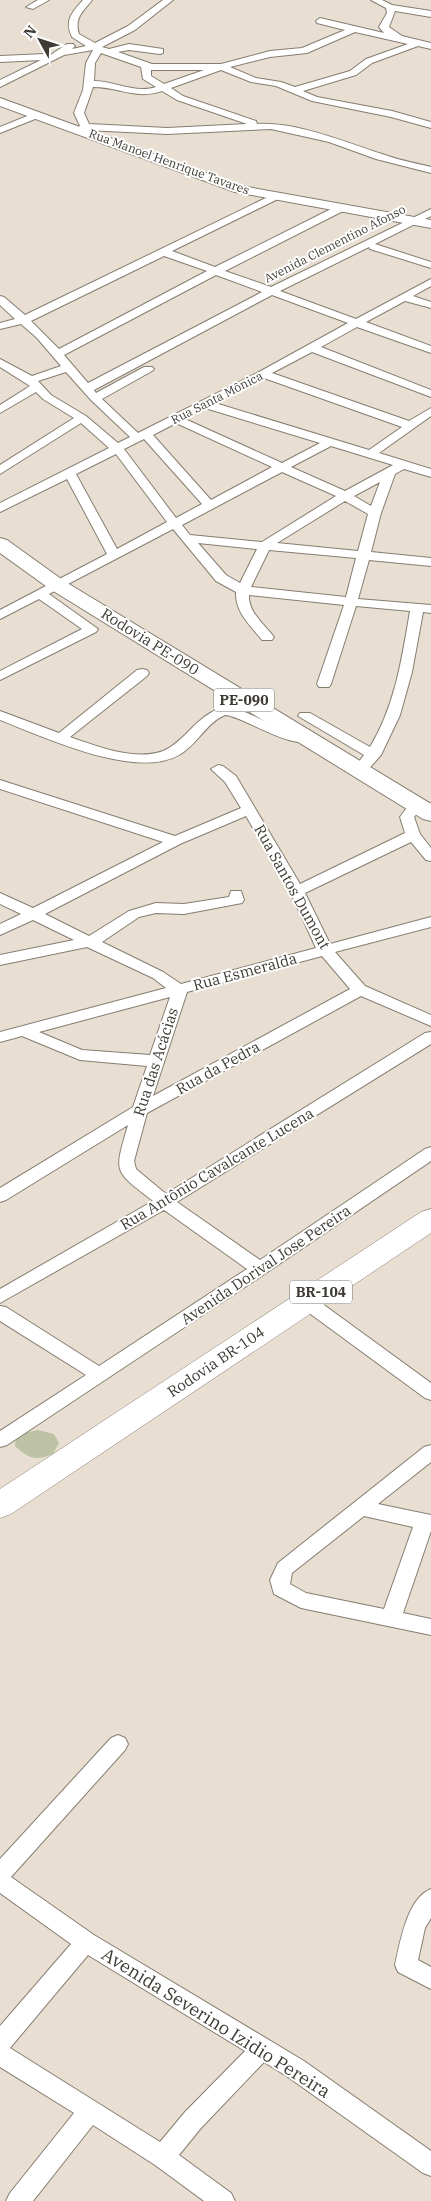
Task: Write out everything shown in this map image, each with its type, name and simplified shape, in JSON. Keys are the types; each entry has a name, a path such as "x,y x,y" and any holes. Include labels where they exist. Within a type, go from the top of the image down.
{"highway":[{"name":"Rodovia BR-104","path":"0,1506 431,1220"}],"main road":[{"name":"Rodovia PE-090","path":"0,544 49,589 306,727 367,762 426,809"}],"street":[{"path":"88,0 74,13 72,27 75,35 101,49 146,66 167,68 221,67 247,77 278,84 322,101 392,114 431,125"},
{"path":"169,0 124,35 94,54 90,64 89,84 79,114 82,128 167,131 260,125"},
{"path":"375,0 390,7 431,14"},
{"path":"390,7 391,13 384,27 405,40"},
{"path":"320,21 431,46"},
{"path":"89,84 106,84 142,93 164,88 221,67 270,54 304,51 354,29"},
{"path":"0,84 58,55 82,40"},
{"path":"293,91 353,73 369,61 419,43"},
{"path":"0,59 129,47 160,51"},
{"path":"146,66 146,77 180,98 260,125 332,140 360,151 431,170"},
{"name":"Rua Manoel Henrique Tavares","path":"0,102 82,128 239,189 339,209 423,219"},
{"path":"0,130 37,115"},
{"path":"409,164 431,157"},
{"path":"0,326 24,320 274,197"},
{"path":"58,354 339,209"},
{"name":"Avenida Clementino Afonso","path":"88,388 207,325 374,247 423,219"},
{"name":"Avenida Clementino Afonso","path":"95,398 220,330 278,293 423,219"},
{"path":"374,247 431,265"},
{"path":"164,252 431,350"},
{"name":"Rua Santa Mônica","path":"0,508 313,348 431,282"},
{"path":"405,297 431,305"},
{"path":"0,300 24,320 58,354 95,398 141,436 210,506"},
{"path":"207,325 220,330"},
{"path":"313,348 431,394"},
{"path":"0,362 35,383 47,397 82,418 118,449 174,523 213,570 234,586 244,590 431,609"},
{"path":"0,410 35,383 68,366"},
{"path":"263,374 411,426"},
{"path":"205,404 431,473"},
{"path":"370,454 431,411"},
{"path":"0,470 82,418"},
{"path":"176,419 345,496 375,512"},
{"path":"0,615 330,442"},
{"path":"267,636 243,607 244,590 265,544 345,496 402,465"},
{"path":"324,684 352,602 375,512 390,471"},
{"path":"70,473 114,554"},
{"path":"188,538 265,544 429,562 431,549"},
{"path":"0,676 91,629 49,589"},
{"path":"367,762 394,711 417,607"},
{"path":"61,738 142,673"},
{"path":"0,715 116,756 134,758 160,756 174,752 202,726 224,711 235,713 280,733 306,727"},
{"name":"Rua Santos Dumont","path":"218,769 230,779 250,810 297,891 325,950 360,990 428,1017"},
{"path":"0,784 138,828 175,842"},
{"path":"426,809 407,817 408,825 413,835 431,857"},
{"path":"0,930 175,842 250,810"},
{"path":"297,891 413,835"},
{"path":"0,960 91,941 134,914 156,908 184,909 237,900 236,894"},
{"name":"Rua das Acácias","path":"0,898 158,975 180,990 140,1110 126,1161 128,1170 134,1178 165,1202 260,1269"},
{"name":"Rua Esmeralda","path":"0,1036 180,990 431,922"},
{"name":"Rua da Pedra","path":"0,1196 140,1110 360,990"},
{"path":"23,1030 80,1055 156,1061"},
{"name":"Rua Antônio Cavalcante Lucena","path":"0,1297 165,1202 431,1038"},
{"name":"Avenida Dorival Jose Pereira","path":"0,1440 260,1269 431,1153"},
{"path":"306,1302 431,1392"},
{"path":"0,1312 100,1375"},
{"path":"431,1452 285,1568 280,1576 281,1588 301,1600 431,1627"},
{"path":"360,1508 427,1522 391,1619"},
{"path":"0,1874 118,1744"},
{"name":"Avenida Severino Izidio Pereira","path":"0,1881 86,1942 296,2069 431,2165"},
{"path":"431,1899 415,1925 406,1965 431,1979"},
{"path":"0,2043 86,1942"},
{"path":"163,2157 193,2120 262,2048"},
{"path":"0,2054 163,2157 223,2201"},
{"path":"18,2201 89,2112"}],"green space":[{"path":"38,1430 54,1434 59,1443 53,1454 41,1458 32,1458 15,1446 16,1437"}]}
